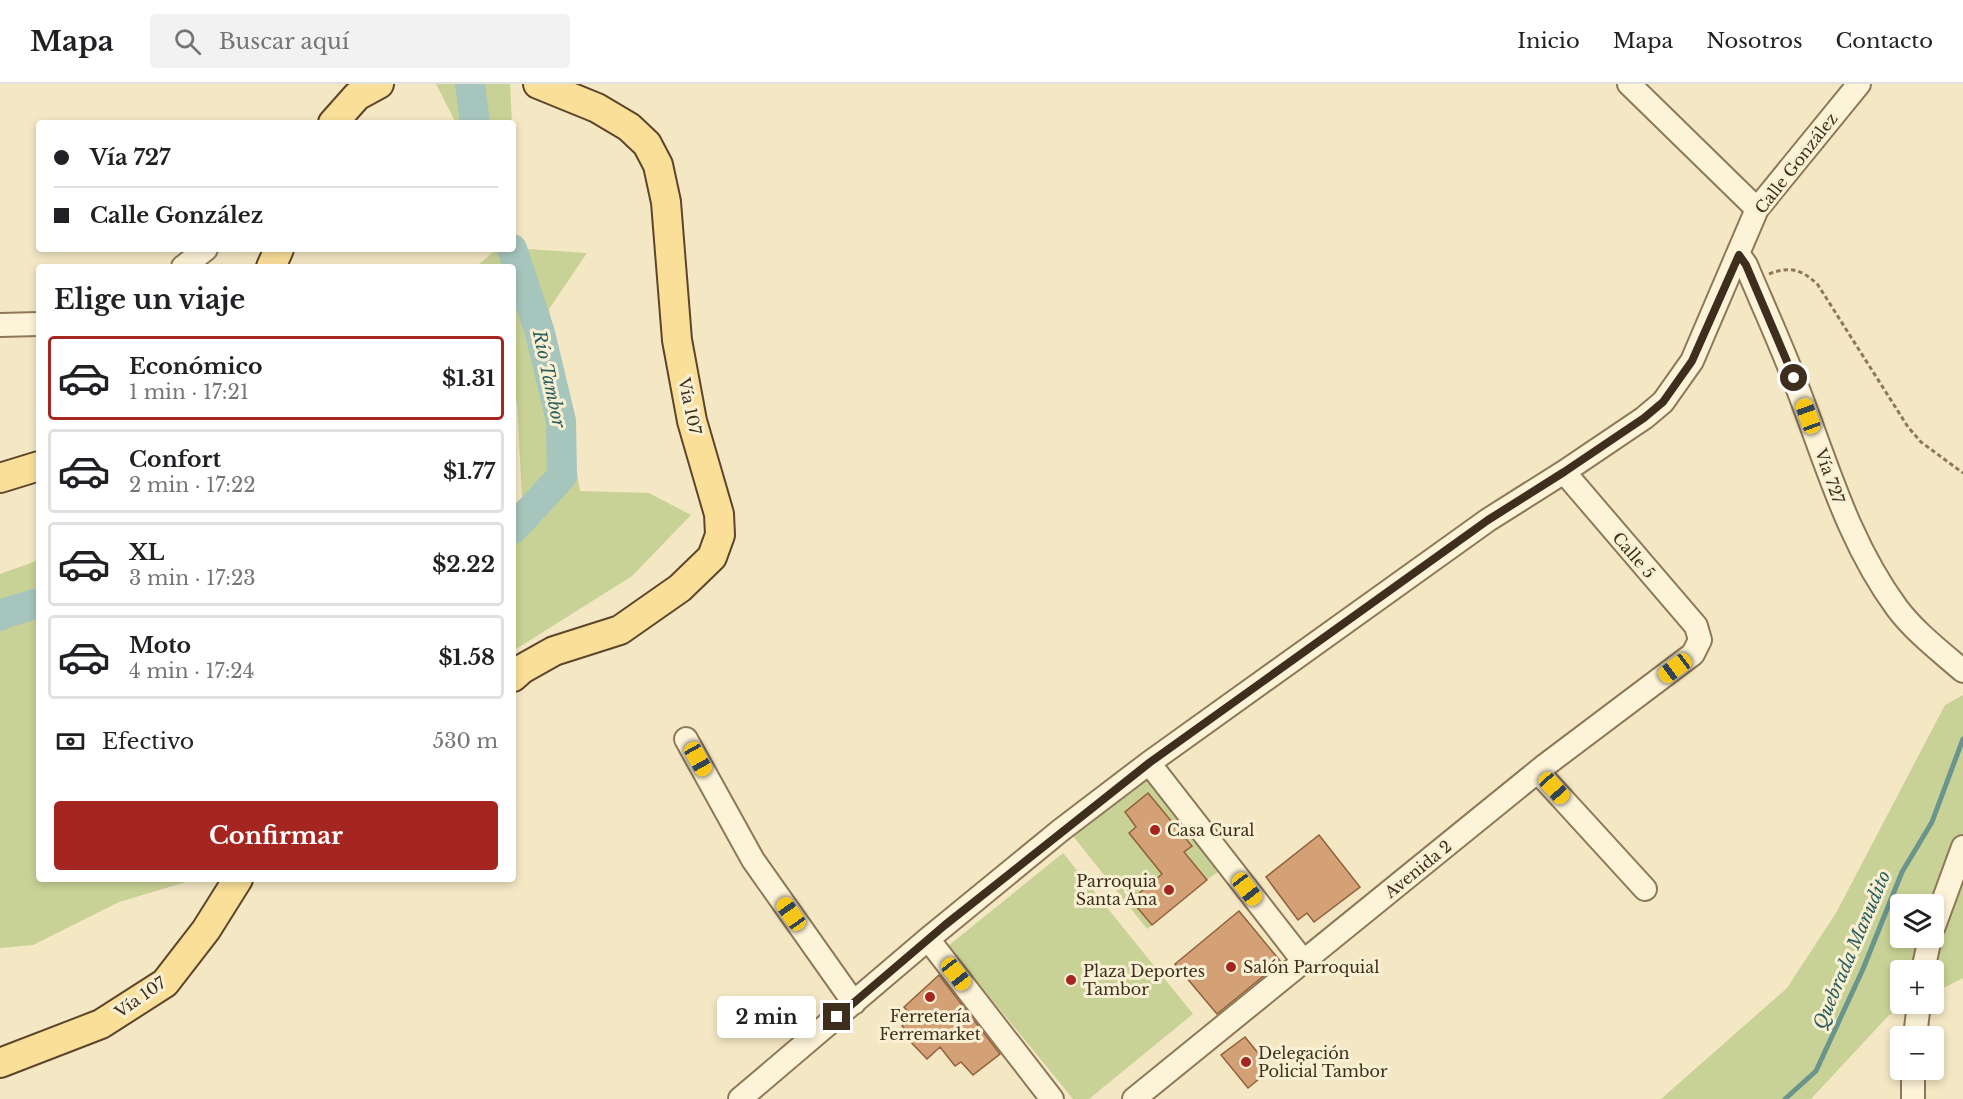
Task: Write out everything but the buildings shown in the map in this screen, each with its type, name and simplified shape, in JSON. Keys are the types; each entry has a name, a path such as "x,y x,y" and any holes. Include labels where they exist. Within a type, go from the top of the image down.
{"main road":[{"name":"Vía 107","path":"516,674 554,651 620,630 680,588 712,556 720,535 719,514 692,421 677,340 666,202 658,165 647,144 630,126 597,108 538,84"},
{"path":"336,120 368,90"},
{"path":"0,477 36,467"},
{"name":"Vía 107","path":"0,1063 101,1024 165,982 206,930 236,882"}],"street":[{"path":"1629,84 1756,209"},
{"name":"Calle González","path":"740,1099 928,939 1061,830 1149,763 1488,520 1564,472 1644,418 1663,402 1692,361 1739,255 1756,209 1847,89"},
{"path":"321,120 368,90"},
{"path":"187,264 202,252"},
{"name":"Vía 727","path":"1739,255 1746,265 1794,378 1847,520 1866,560 1898,609 1925,639 1963,671"},
{"path":"0,325 36,324"},
{"name":"Calle 5","path":"1564,472 1696,626 1700,640"},
{"name":"Avenida 2","path":"1134,1099 1538,771 1694,654 1700,640"},
{"path":"686,739 753,860 854,1003"},
{"path":"1149,763 1304,962"},
{"path":"1538,771 1646,889"},
{"path":"1944,899 1963,847"},
{"path":"928,939 1052,1099"},
{"path":"1913,1080 1913,1099"}],"path":[{"path":"1755,288 1768,275 1781,269 1800,271 1818,285 1908,427 1921,442 1963,473"}],"green space":[{"path":"436,84 510,84 512,120 454,120"},
{"path":"516,248 587,253 549,309 580,491 649,493 691,515 632,576 516,649 516,503 522,498 516,402 516,264 480,264 494,252 516,252"},
{"path":"36,561 36,882 186,882 119,902 33,945 0,948 0,574"},
{"path":"1963,695 1963,978 1944,988 1944,960 1890,960 1891,1014 1811,1099 1661,1099 1787,988 1836,913 1945,705"},
{"path":"1147,777 1223,868 1207,880 1185,855 1131,899 1152,925 1147,929 1073,836"},
{"name":"Plaza Deportes Tambor","path":"1063,853 1193,1014 1089,1099 1073,1099 948,946"}],"waterway":[{"name":"Río Tambor","path":"470,84 475,120"},
{"name":"Río Tambor","path":"513,252 540,333 561,421 562,476 516,526"},
{"name":"Río Tambor","path":"0,616 36,604"},
{"name":"Quebrada Manudito","path":"1785,1099 1816,1071 1863,969 1902,872 1932,822 1963,739"}],"place":[{"name":"Casa Cural","path":"1155,830"},
{"name":"Parroquia Santa Ana","path":"1169,890"},
{"name":"Salón Parroquial","path":"1231,967"},
{"name":"Plaza Deportes Tambor","path":"1071,980"},
{"name":"Ferretería Ferremarket","path":"930,997"},
{"name":"Delegación Policial Tambor","path":"1246,1062"}],"route":[{"path":"837,1017 1061,830 1149,763 1280,667 1386,596 1488,520 1564,472 1644,418 1663,402 1692,361 1739,255 1746,265 1794,378"}]}
